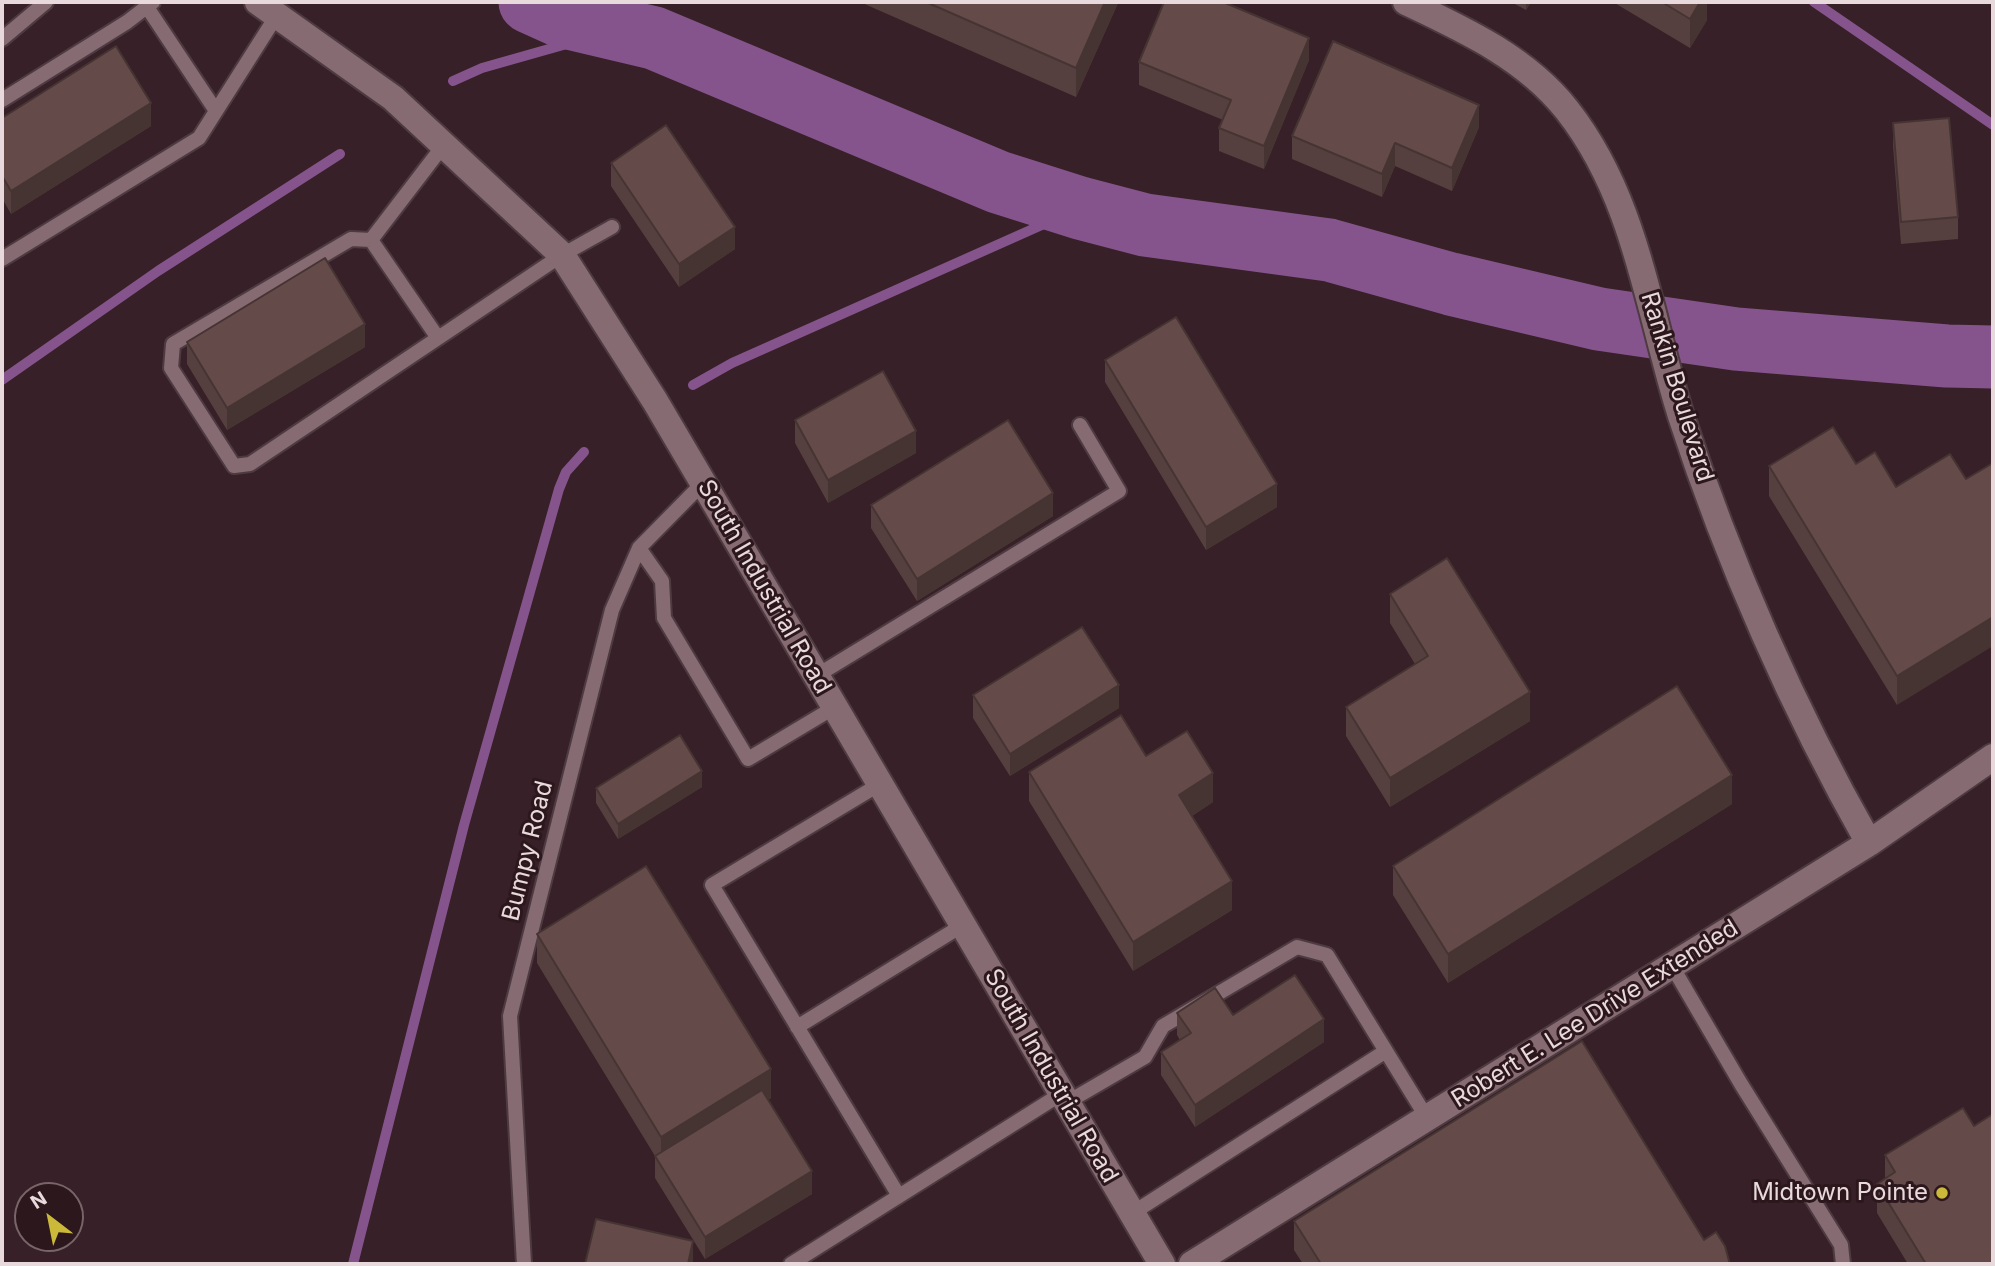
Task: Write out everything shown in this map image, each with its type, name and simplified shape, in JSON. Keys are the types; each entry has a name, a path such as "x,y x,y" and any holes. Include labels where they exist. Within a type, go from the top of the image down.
{"street":[{"name":"Rankin Boulevard","path":"1406,2 1490,44 1545,84 1567,110 1597,155 1622,209 1639,257 1681,414 1703,478 1760,620 1823,757 1869,843"},
{"name":"South Industrial Road","path":"267,8 393,99 562,255 655,401 1161,1264"},
{"name":"Robert E. Lee Drive Extended","path":"1192,1264 1869,843 1993,757"}],"lane":[{"path":"2,39 46,2"},
{"path":"2,100 127,22 150,4 216,111"},
{"path":"2,259 199,138 216,111 267,8"},
{"path":"370,240 443,146"},
{"path":"370,240 351,239 173,344 172,368 234,466 250,464 562,255 611,226"},
{"path":"370,240 438,338"},
{"path":"816,676 1119,491 1080,425"},
{"name":"Bumpy Road","path":"524,1264 510,1016 612,610 639,548 703,483"},
{"path":"639,548 662,581 664,618 748,759 835,707"},
{"path":"880,785 712,885 899,1196"},
{"path":"797,1027 962,925"},
{"path":"791,1264 899,1196 1064,1099 1145,1057 1163,1026 1297,947 1327,955 1427,1118"},
{"path":"1672,966 1741,1084 1842,1245 1843,1264"},
{"path":"1131,1214 1385,1051"}],"building":[{"path":"926,2 1105,2 1076,68"},
{"path":"1164,2 1223,2 1309,38 1264,146 1219,128 1231,100 1139,62"},
{"path":"1662,2 1700,2 1690,19"},
{"path":"1333,41 1479,105 1452,168 1395,143 1382,174 1292,136"},
{"path":"116,46 151,103 11,191 2,176 2,118"},
{"path":"1949,118 1958,217 1901,222 1893,123"},
{"path":"666,125 735,227 679,264 611,163"},
{"path":"325,258 365,324 227,408 187,342"},
{"path":"1176,317 1277,484 1206,527 1105,360"},
{"path":"883,371 916,431 828,480 795,420"},
{"path":"1008,420 1053,493 917,579 871,505"},
{"path":"1833,427 1856,464 1875,452 1896,487 1950,454 1966,479 1993,463 1993,617 1897,676 1769,466"},
{"path":"1447,558 1530,692 1390,778 1346,707 1428,656 1390,594"},
{"path":"1082,627 1119,685 1010,754 973,695"},
{"path":"1677,686 1732,775 1448,954 1393,866"},
{"path":"1121,715 1146,756 1187,731 1213,773 1179,795 1232,881 1133,942 1029,772"},
{"path":"680,735 702,771 618,824 596,788"},
{"path":"646,866 771,1069 661,1137 537,934"},
{"path":"1295,975 1324,1019 1195,1105 1161,1052 1191,1033 1177,1013 1215,988 1233,1015"},
{"path":"1582,1041 1704,1240 1716,1232 1725,1246 1729,1264 1321,1264 1294,1221"},
{"path":"762,1090 812,1171 705,1237 655,1156"},
{"name":"Midtown Pointe","path":"1963,1108 1974,1126 1993,1114 1993,1264 1926,1264 1877,1184 1895,1172 1885,1155"},
{"path":"596,1219 693,1241 688,1264 585,1264"}],"waterway":[{"path":"530,2 561,16 654,38 998,182 1145,225 1329,250 1451,284 1599,319 1736,339 1947,356 1993,357"},
{"path":"1814,2 1993,125"},
{"path":"453,81 482,68 616,30"},
{"path":"2,380 158,271 340,154"},
{"path":"693,385 732,363 1080,208"},
{"path":"353,1264 464,825 559,489 566,472 584,452"}],"place":[{"name":"Midtown Pointe","path":"1942,1193"}]}
